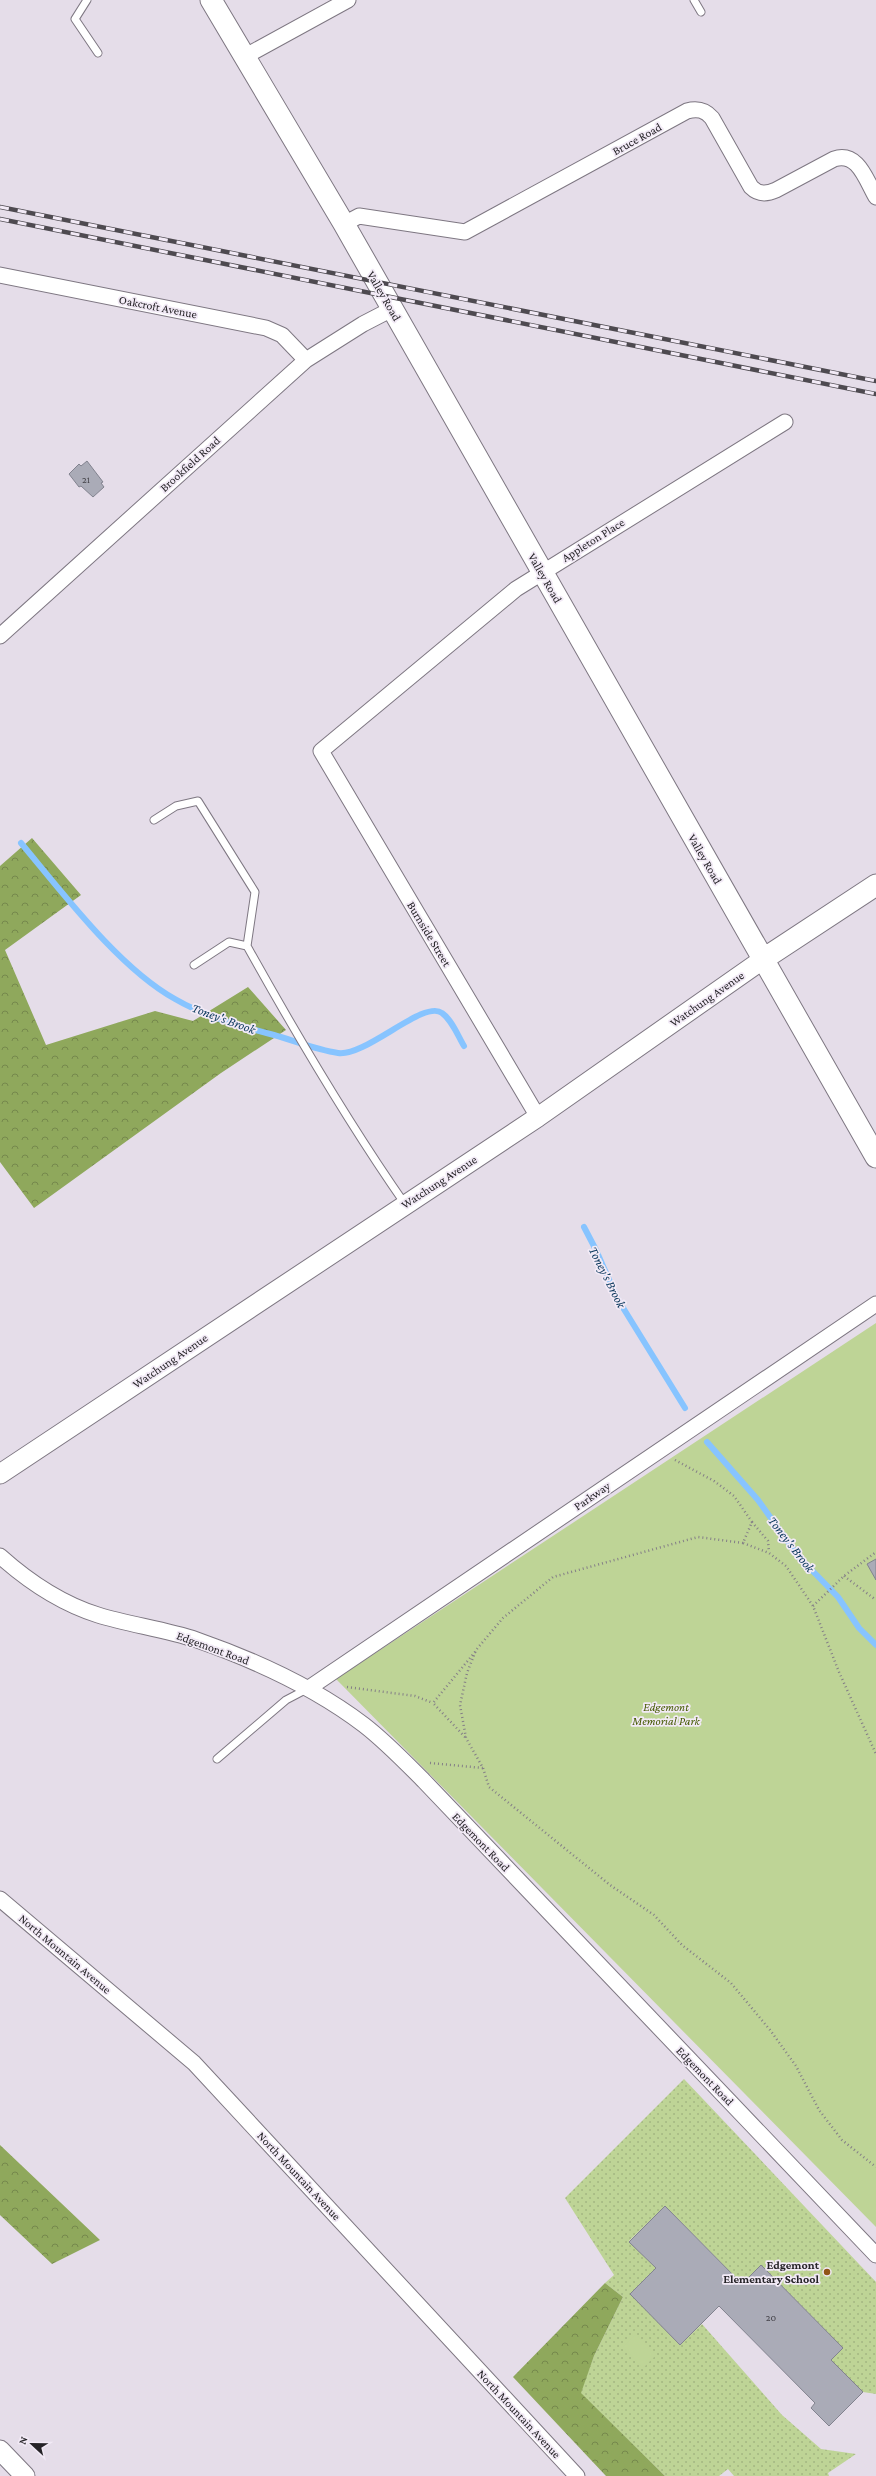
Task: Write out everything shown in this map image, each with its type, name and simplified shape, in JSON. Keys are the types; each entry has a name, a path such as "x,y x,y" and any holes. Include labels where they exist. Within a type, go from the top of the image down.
{"main road":[{"name":"Valley Road","path":"211,0 344,224 762,960 876,1157"},
{"name":"Watchung Avenue","path":"762,960 876,885"}],"street":[{"path":"244,57 348,0"},
{"name":"Bruce Road","path":"344,224 359,216 457,232 468,231 687,111 697,109 705,112 712,118 751,187 758,192 767,193 776,190 834,159 842,157 856,162 876,197"},
{"name":"Oakcroft Avenue","path":"0,275 266,328 282,335 306,360"},
{"name":"Brookfield Road","path":"0,636 306,360 363,324 392,309"},
{"name":"Appleton Place","path":"321,751 516,589 784,422"},
{"name":"Burnside Street","path":"321,751 538,1117"},
{"name":"Watchung Avenue","path":"0,1474 538,1117 762,960"},
{"name":"Parkway","path":"309,1688 876,1304"},
{"name":"Edgemont Road","path":"0,1556 42,1590 69,1603 98,1615 157,1628 203,1642 232,1653 309,1688 365,1726 424,1781 876,2255"},
{"name":"North Mountain Avenue","path":"0,1899 194,2063 577,2476"},
{"path":"0,2450 25,2476"}],"lane":[{"path":"87,0 75,19 98,53"},
{"path":"694,0 701,12"},
{"path":"154,820 176,806 198,801 255,892 247,946 298,1037 369,1152 405,1204"},
{"path":"194,965 229,942 247,946"},
{"path":"217,1759 286,1700 309,1688"}],"path":[{"path":"665,1447 676,1462 714,1481 734,1496 752,1522 768,1540 769,1552"},
{"path":"743,1543 752,1522"},
{"path":"433,1703 503,1618 553,1577 698,1537 743,1543 769,1552 786,1566 813,1606 839,1672 876,1754"},
{"path":"813,1606 844,1576 876,1552"},
{"path":"844,1576 876,1600"},
{"path":"466,1738 460,1705 467,1673 476,1650"},
{"path":"347,1687 416,1696 433,1703 466,1738 483,1768 490,1787 610,1885 654,1915 682,1945 731,1984 770,2030 796,2066 818,2110 842,2140 876,2167"},
{"path":"427,1762 483,1768"}],"green space":[{"path":"32,838 81,895 5,950 46,1045 155,1011 193,1021 248,987 286,1030 221,1073 34,1208 0,1162 0,866"},
{"name":"Edgemont Memorial Park","path":"876,1323 876,2227 336,1679"},
{"path":"684,2079 876,2282 876,2394 863,2392 831,2360 843,2348 761,2265 742,2284 665,2206 629,2241 656,2268 680,2345 702,2324 782,2415 821,2449 856,2454 828,2473 829,2476 734,2476 728,2469 719,2476 665,2476 580,2393 594,2356 623,2297 605,2283 614,2275 565,2198"},
{"path":"0,2145 100,2240 52,2264 0,2215"},
{"path":"605,2283 623,2297 594,2356 581,2393 665,2476 606,2476 513,2377"},
{"path":"636,2334 656,2355 643,2368 623,2347"}],"building":[{"path":"87,461 103,482 101,483 104,487 93,497 81,486 79,487 69,474 79,464 81,466"},
{"path":"876,1559 876,1580 867,1564"},
{"path":"665,2206 742,2284 761,2265 843,2348 831,2360 863,2392 829,2426 811,2408 815,2403 719,2306 680,2345 630,2294 656,2268 629,2242"}],"waterway":[{"name":"Toney's Brook","path":"21,843 73,906 112,949 154,985 175,999 199,1011 314,1048 338,1053 350,1052 364,1046 422,1014 434,1011 442,1013 446,1016 464,1046"},
{"name":"Toney's Brook","path":"584,1227 617,1298 685,1408"},
{"name":"Toney's Brook","path":"707,1442 758,1500 798,1556 838,1597 859,1628 876,1645"}],"railway":[{"path":"0,207 876,381"},
{"path":"0,219 876,394"}],"place":[{"name":"Edgemont Elementary School","path":"827,2272"}]}
